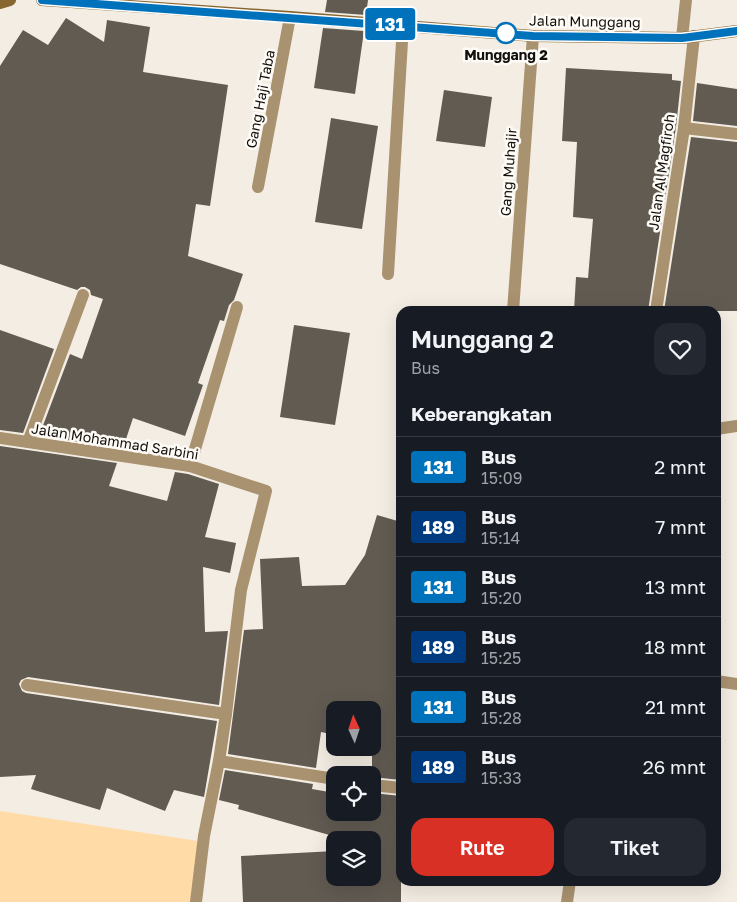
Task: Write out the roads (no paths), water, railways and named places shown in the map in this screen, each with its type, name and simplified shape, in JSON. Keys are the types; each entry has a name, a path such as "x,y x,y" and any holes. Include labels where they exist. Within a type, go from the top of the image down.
{"street":[{"path":"0,3 10,0"},
{"name":"Jalan Munggang","path":"42,0 533,36 688,37 737,31"},
{"name":"Jalan Al Magfiroh","path":"657,306 684,128 688,37 686,0"},
{"name":"Gang Haji Taba","path":"258,188 290,17"},
{"path":"388,274 403,25"},
{"name":"Gang Muhajir","path":"513,306 533,36"},
{"path":"684,128 737,134"},
{"path":"28,442 83,295"},
{"path":"190,466 236,307"},
{"path":"721,428 737,426"},
{"name":"Jalan Mohammad Sarbini","path":"0,438 190,466 266,491 241,590 226,714 204,836 196,902"},
{"path":"721,682 737,684"},
{"path":"27,685 226,714"},
{"path":"219,761 326,778"},
{"path":"381,785 396,787"},
{"path":"567,902 569,886"}],"place":[{"name":"Munggang 2","path":"506,33"}]}
